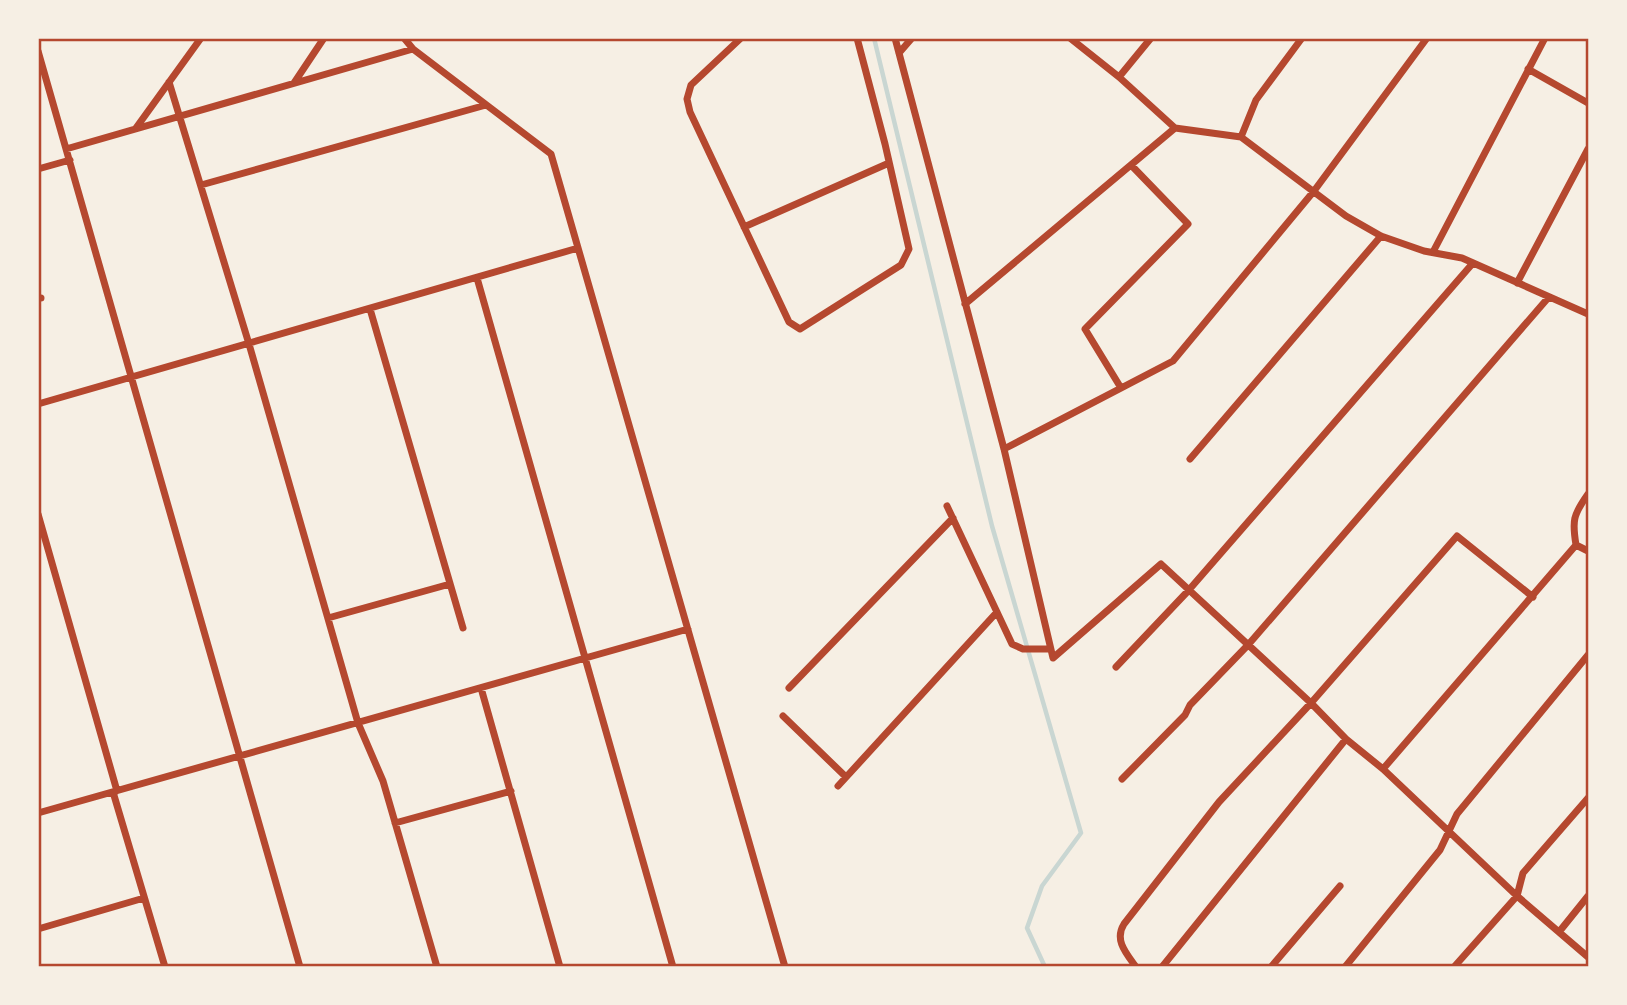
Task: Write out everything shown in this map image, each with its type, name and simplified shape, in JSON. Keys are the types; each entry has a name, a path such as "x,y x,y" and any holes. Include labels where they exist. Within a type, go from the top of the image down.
{"street":[{"path":"136,128 201,38"},
{"path":"293,83 324,38"},
{"path":"404,38 414,49 551,154 785,967"},
{"path":"741,38 691,85 687,99 690,112 789,322 800,329 901,265 909,249 857,38"},
{"path":"895,38 1004,449 1053,658 1161,564 1188,592 1311,703 1346,739 1383,769 1517,896 1588,957"},
{"path":"899,53 912,38"},
{"path":"1070,38 1119,77 1175,128 1241,138 1346,216 1381,236 1462,258 1588,314"},
{"path":"1119,77 1151,38"},
{"path":"1241,138 1256,100 1302,38"},
{"path":"1004,449 1173,360 1314,191 1427,38"},
{"path":"1433,252 1545,38"},
{"path":"66,149 414,49"},
{"path":"38,51 300,967"},
{"path":"1528,69 1588,103"},
{"path":"169,82 249,344 358,723 383,781 437,967"},
{"path":"201,185 486,105"},
{"path":"965,304 1175,128"},
{"path":"1517,283 1588,149"},
{"path":"38,169 69,160"},
{"path":"744,227 889,163"},
{"path":"1121,388 1085,329 1188,223 1131,165"},
{"path":"1190,458 1381,236"},
{"path":"38,404 578,248"},
{"path":"1116,667 1188,592 1472,262"},
{"path":"477,278 673,967"},
{"path":"1122,779 1248,645 1548,298"},
{"path":"370,309 463,628"},
{"path":"1383,769 1576,545 1572,523 1588,494"},
{"path":"947,506 1012,644 1023,649 1050,649"},
{"path":"38,514 164,967"},
{"path":"789,688 953,518"},
{"path":"1136,967 1119,938 1124,924 1219,802 1311,703 1457,537 1533,597"},
{"path":"1576,545 1588,551"},
{"path":"328,618 450,584"},
{"path":"838,786 997,612"},
{"path":"38,813 688,629"},
{"path":"1345,967 1440,850 1457,814 1588,655"},
{"path":"481,688 560,967"},
{"path":"783,716 846,777"},
{"path":"1161,967 1346,739"},
{"path":"395,823 511,791"},
{"path":"1454,967 1517,896 1523,873 1588,798"},
{"path":"1271,967 1340,886"},
{"path":"1559,932 1588,896"},
{"path":"38,929 144,898"}],"waterway":[{"path":"874,38 992,526 1081,833 1042,886 1027,928 1045,967"}]}
